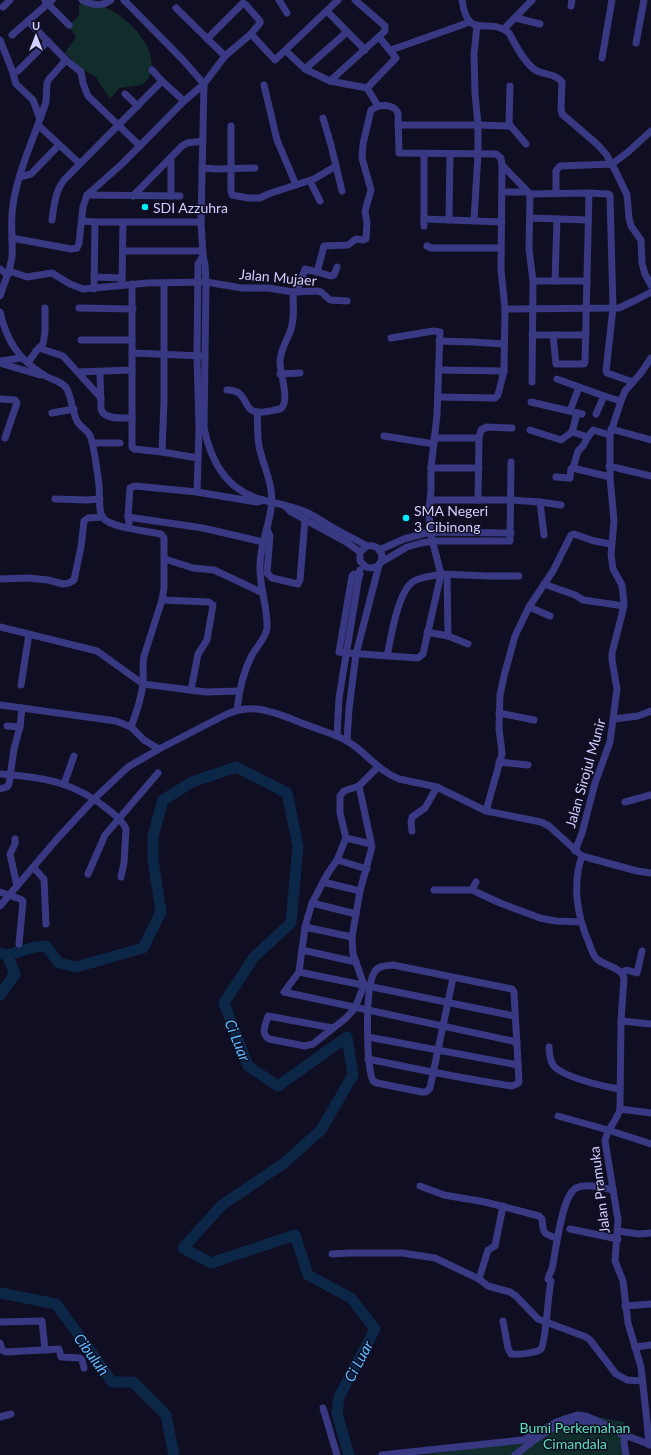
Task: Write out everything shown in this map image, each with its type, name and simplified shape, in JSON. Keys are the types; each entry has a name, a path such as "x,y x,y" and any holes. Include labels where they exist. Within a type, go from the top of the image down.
{"street":[{"path":"3,7 10,0"},
{"path":"82,0 100,5 106,4 111,0"},
{"path":"124,0 183,60 204,84 201,222 203,254 206,264 206,282 201,356"},
{"path":"279,0 287,13"},
{"path":"251,34 275,60 338,0"},
{"path":"330,81 385,31 385,26 355,0"},
{"path":"462,0 465,14 470,22 476,26 491,26 504,29 509,33 531,67 537,71 559,79 563,86 561,108 562,114 597,144 606,154 627,195 628,218 631,226 642,240 642,262 645,274 651,285"},
{"path":"504,29 532,0"},
{"path":"602,58 612,0"},
{"path":"636,43 644,0"},
{"path":"12,35 48,1 69,25"},
{"path":"12,238 75,249 77,248 79,243 83,207 87,195 123,163 184,101 204,84 225,56 251,34 260,21 243,3 207,39"},
{"path":"176,8 225,56"},
{"path":"327,11 365,50"},
{"path":"516,18 540,24"},
{"path":"28,20 66,60 81,72 88,96 140,146"},
{"path":"391,50 470,22"},
{"path":"474,220 478,154 478,125 474,93 476,26"},
{"path":"305,69 347,32"},
{"path":"367,88 396,59 391,50 379,37"},
{"path":"0,40 16,84 33,100 39,122 59,145 79,163"},
{"path":"18,71 48,42"},
{"path":"286,50 305,69 330,81 367,88 378,106"},
{"path":"0,296 11,259 13,206 20,177 46,102 47,83 66,60"},
{"path":"152,70 184,101"},
{"path":"52,220 58,189 64,180 79,163 162,81"},
{"path":"264,86 277,140 296,185"},
{"path":"510,86 509,125 526,144"},
{"path":"125,94 138,106"},
{"path":"317,272 324,246 348,245 356,239 363,240 366,238 367,223 365,211 371,190 362,158 363,139 371,110 378,106 389,106 398,113 399,153 497,154 501,158 503,192 501,270 505,309 504,371 498,395 497,397 438,396"},
{"path":"322,118 331,145 342,191"},
{"path":"398,125 509,125"},
{"path":"231,126 232,195 248,198 260,198 310,181 336,166"},
{"path":"556,194 556,171 560,166 612,164 651,131"},
{"path":"133,196 182,146 187,143 203,141"},
{"path":"20,177 31,174 59,145"},
{"path":"424,154 424,226"},
{"path":"448,220 450,154"},
{"path":"171,158 171,196"},
{"path":"502,165 528,193 530,218 528,249 533,281 532,382"},
{"path":"202,168 256,168"},
{"path":"310,181 320,201"},
{"path":"503,192 556,194 589,193 608,194 610,196 613,308 606,371 607,373 632,382"},
{"path":"553,335 555,363 558,365 584,364 587,308 589,193"},
{"path":"87,195 180,196"},
{"path":"530,218 588,220"},
{"path":"424,219 502,222"},
{"path":"555,281 557,219"},
{"path":"82,221 201,222"},
{"path":"94,222 94,289"},
{"path":"122,282 123,222"},
{"path":"427,246 431,248 501,248"},
{"path":"123,251 203,254"},
{"path":"197,492 198,458 202,428 198,264 203,254"},
{"path":"228,390 234,390 240,393 249,409 257,412 283,408 286,401 280,374 280,358 282,348 290,332 295,292 305,269 331,276 334,275 337,267"},
{"path":"0,269 8,273 27,277 52,273 78,288 83,289 94,289 122,282"},
{"path":"94,278 122,282"},
{"path":"533,281 587,281"},
{"name":"Jalan Mujaer","path":"122,282 132,284 206,282 242,288 268,288 295,292 321,292 330,300 346,301"},
{"path":"162,452 166,282"},
{"path":"132,284 132,446 133,448 198,458"},
{"path":"505,309 623,307 651,292"},
{"path":"28,364 36,351 42,345 44,339 45,308"},
{"path":"80,308 133,309"},
{"path":"0,312 14,348 28,364 44,376"},
{"path":"391,338 436,331 440,332 438,396 428,511 430,532 444,575 448,636"},
{"path":"532,335 586,335"},
{"path":"81,340 132,340"},
{"path":"439,341 504,344"},
{"path":"39,348 63,356 101,398"},
{"path":"132,353 201,356"},
{"path":"0,362 22,358"},
{"name":"Jalan Sirojul Munir","path":"575,851 582,833 595,782 610,742 617,689 612,654 624,606 622,585 612,563 611,544 614,522 609,466 610,432 625,391 641,373 651,358"},
{"path":"0,362 60,382 66,388 77,419 81,426 90,434 93,443 103,517 108,521 123,527 163,536 165,541 162,600 144,656 143,684 136,715 131,727"},
{"path":"78,372 132,370"},
{"path":"438,370 504,371"},
{"path":"100,372 102,411 104,415 132,418"},
{"path":"280,374 300,373"},
{"path":"557,379 621,401"},
{"path":"530,430 561,440 572,432 579,387"},
{"path":"596,414 604,396"},
{"path":"0,399 14,400 17,403 5,438"},
{"path":"531,402 576,412"},
{"path":"52,413 74,409"},
{"path":"237,710 239,690 252,655 266,634 267,615 260,564 263,542 267,529 268,501 271,490 258,444 257,412"},
{"path":"202,428 208,447 220,470 240,489 246,493 268,501 308,513 348,539 360,552 360,574 340,698 337,736"},
{"path":"478,500 479,438 481,430 483,428 512,428"},
{"path":"556,477 570,478 571,469 573,468 578,451 593,430 651,440"},
{"path":"572,432 588,437"},
{"path":"384,436 434,441 479,438"},
{"path":"93,443 120,443"},
{"path":"360,561 363,566 374,568 407,547 434,541 508,542 511,540 511,462"},
{"path":"609,466 651,476"},
{"path":"431,468 479,468"},
{"path":"573,468 610,477"},
{"path":"263,542 203,528 129,520 131,487 197,492 257,502 268,501"},
{"path":"55,499 100,499"},
{"path":"430,500 511,500 561,504"},
{"path":"540,502 544,535"},
{"path":"286,507 291,512 348,539 367,546 374,546 379,550 382,556 356,654 349,709 347,741"},
{"path":"0,579 28,578 48,580 63,584 72,582 74,580 81,547 84,521 88,518 103,517"},
{"path":"267,529 270,536 267,574 272,578 298,584 300,580 305,519"},
{"path":"379,550 404,539 430,532 511,533"},
{"path":"486,811 502,754 498,729 500,695 515,636 529,607 560,559 572,535 574,534 594,541 611,544"},
{"path":"404,539 407,547"},
{"path":"360,552 367,546"},
{"path":"165,559 193,568 214,570 263,593"},
{"path":"347,653 420,657 423,654 427,632 444,575"},
{"path":"387,656 400,602 409,585 416,579 444,575 519,576"},
{"path":"544,584 575,595 583,600 624,606"},
{"path":"162,600 209,602 213,605 207,640 198,654 191,690"},
{"path":"529,607 550,616"},
{"path":"0,627 97,652 143,684 206,692 239,690"},
{"path":"427,632 448,636 468,644"},
{"path":"21,685 30,634"},
{"path":"0,705 116,721 131,727 144,740 160,748"},
{"path":"0,789 7,787 11,775 14,749 20,727 22,708"},
{"path":"0,906 57,839 95,798 128,767 160,748 237,710 259,710 282,716 337,736 360,750 378,767 399,779 437,787 486,811 541,822 549,826 582,856 637,871 651,873"},
{"path":"614,718 638,716 651,711"},
{"path":"499,713 534,720"},
{"path":"7,726 20,727"},
{"path":"64,784 74,756"},
{"path":"499,762 528,765"},
{"path":"378,767 359,786 344,791 340,796 340,813 346,838 337,860 312,903 305,927 298,972 284,992 517,1042"},
{"path":"88,874 102,839 118,818 158,773"},
{"path":"0,774 40,778 64,784 95,798 118,818 126,829 124,863 121,877"},
{"path":"359,786 372,850 360,891 352,937 352,949 367,986 368,1059 374,1082 422,1092 426,1092 430,1088 452,978"},
{"path":"412,831 412,817 425,808 437,787"},
{"path":"625,802 651,795"},
{"path":"346,838 371,844"},
{"path":"15,839 15,844 10,854 17,886"},
{"path":"582,856 577,870 576,891 581,922 596,958 621,972 627,970 637,973 642,951"},
{"path":"337,860 367,869"},
{"path":"33,867 44,879 46,924"},
{"path":"323,882 360,891"},
{"path":"472,890 476,882"},
{"path":"434,890 472,890 500,903 540,918 556,921 581,922"},
{"path":"0,892 23,901 19,944"},
{"path":"312,903 356,914"},
{"path":"305,927 352,937"},
{"path":"302,950 356,962"},
{"path":"333,1028 268,1016 264,1035 269,1039 308,1046 313,1044 346,1018 355,1008 373,974 377,969 387,966 393,965 512,989 514,992 514,1016 519,1082 517,1084 512,1086 477,1081 368,1059"},
{"path":"298,972 514,1016"},
{"name":"Jalan Pramuka","path":"621,972 624,978 621,1020 620,1109 618,1118 608,1130 605,1141 618,1220 618,1239 615,1261 624,1287 625,1306 631,1337 641,1367 650,1445"},
{"path":"621,1020 651,1024"},
{"path":"368,1037 518,1065"},
{"path":"549,1047 553,1064 564,1073 609,1088 620,1089"},
{"path":"620,1109 651,1113"},
{"path":"558,1116 651,1144"},
{"path":"420,1186 444,1195 503,1206 539,1216 542,1219 543,1232 546,1235 557,1238"},
{"path":"503,1321 508,1348 511,1354 517,1355 538,1352 542,1348 547,1322 548,1297 551,1281 548,1279 554,1263 557,1238 569,1196 576,1188 584,1186 614,1190"},
{"path":"479,1279 488,1250 495,1246 503,1206"},
{"path":"570,1229 618,1239"},
{"path":"618,1231 638,1234 651,1233"},
{"path":"332,1254 402,1253 435,1258 479,1279 488,1286 510,1292 516,1296 534,1315 547,1322 586,1337 590,1340 616,1374 627,1380 642,1382"},
{"path":"625,1306 651,1304"},
{"path":"0,1322 42,1321 45,1350"},
{"path":"0,1343 2,1350 6,1352 59,1349 62,1358 80,1358 84,1368"},
{"path":"634,1346 651,1345"},
{"path":"323,1408 336,1455"},
{"path":"0,1417 11,1414"},
{"path":"382,1455 523,1440 556,1422 576,1416 586,1416 622,1432 625,1435"},
{"path":"515,1455 547,1431 568,1422 584,1420 650,1445"},
{"path":"625,1435 624,1442 626,1455"}],"green space":[{"path":"83,2 107,8 124,19 140,34 146,43 152,63 151,73 142,85 119,88 110,99 95,76 81,69 65,53 76,37 68,26 79,16 79,5"},
{"name":"Bumi Perkemahan Cimandala","path":"578,1413 624,1422 627,1455 423,1455 518,1443 563,1415"}],"waterway":[{"name":"Ci Luar","path":"0,953 7,955 35,947 46,946 59,963 76,967 143,948 161,912 153,860 153,836 163,800 192,782 236,767 287,793 298,846 291,923 254,957 224,1003 248,1066 278,1086 347,1037 353,1075 321,1130 283,1164 222,1205 183,1248 211,1263 295,1235 308,1275 351,1298 375,1329 339,1397 337,1414 349,1455"},
{"name":"Cibuluh","path":"0,995 15,974 7,955"},
{"name":"Cibuluh","path":"0,1293 56,1304 112,1382 133,1382 166,1415 174,1455"}],"place":[{"name":"SDI Azzuhra","path":"145,207"},
{"name":"SMA Negeri 3 Cibinong","path":"406,518"}]}
